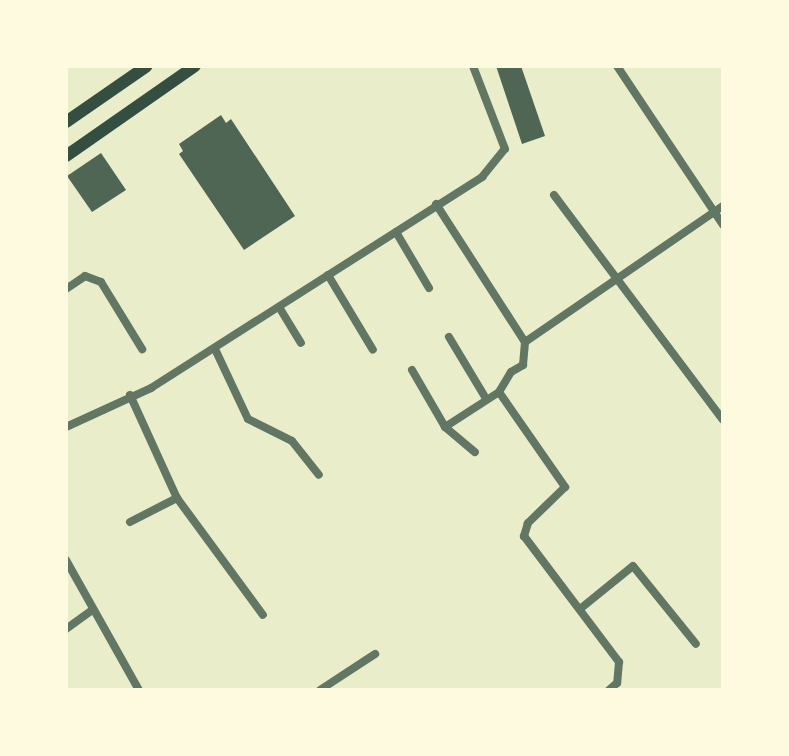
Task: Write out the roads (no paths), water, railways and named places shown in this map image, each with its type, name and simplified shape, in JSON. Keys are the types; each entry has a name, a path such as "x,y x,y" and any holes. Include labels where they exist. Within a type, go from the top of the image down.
{"main road":[{"path":"66,122 147,66"},
{"path":"66,156 195,66"}],"street":[{"path":"66,427 151,388 482,177 505,149 473,66"},
{"path":"617,66 723,225"},
{"path":"554,195 723,420"},
{"path":"436,204 525,342 523,365 511,372 499,392 485,397 445,427"},
{"path":"525,342 723,206"},
{"path":"396,232 429,288"},
{"path":"328,275 373,350"},
{"path":"66,289 85,276 101,282 142,349"},
{"path":"279,307 301,343"},
{"path":"449,337 485,397"},
{"path":"215,349 248,419 292,441 319,475"},
{"path":"412,370 445,427 475,452"},
{"path":"499,392 556,469 565,487 528,523 524,536 619,662 617,683 609,690"},
{"path":"130,395 177,498 263,615"},
{"path":"130,522 177,498"},
{"path":"66,560 139,690"},
{"path":"580,609 633,566 696,644"},
{"path":"66,629 92,610"},
{"path":"320,690 375,654"}]}
